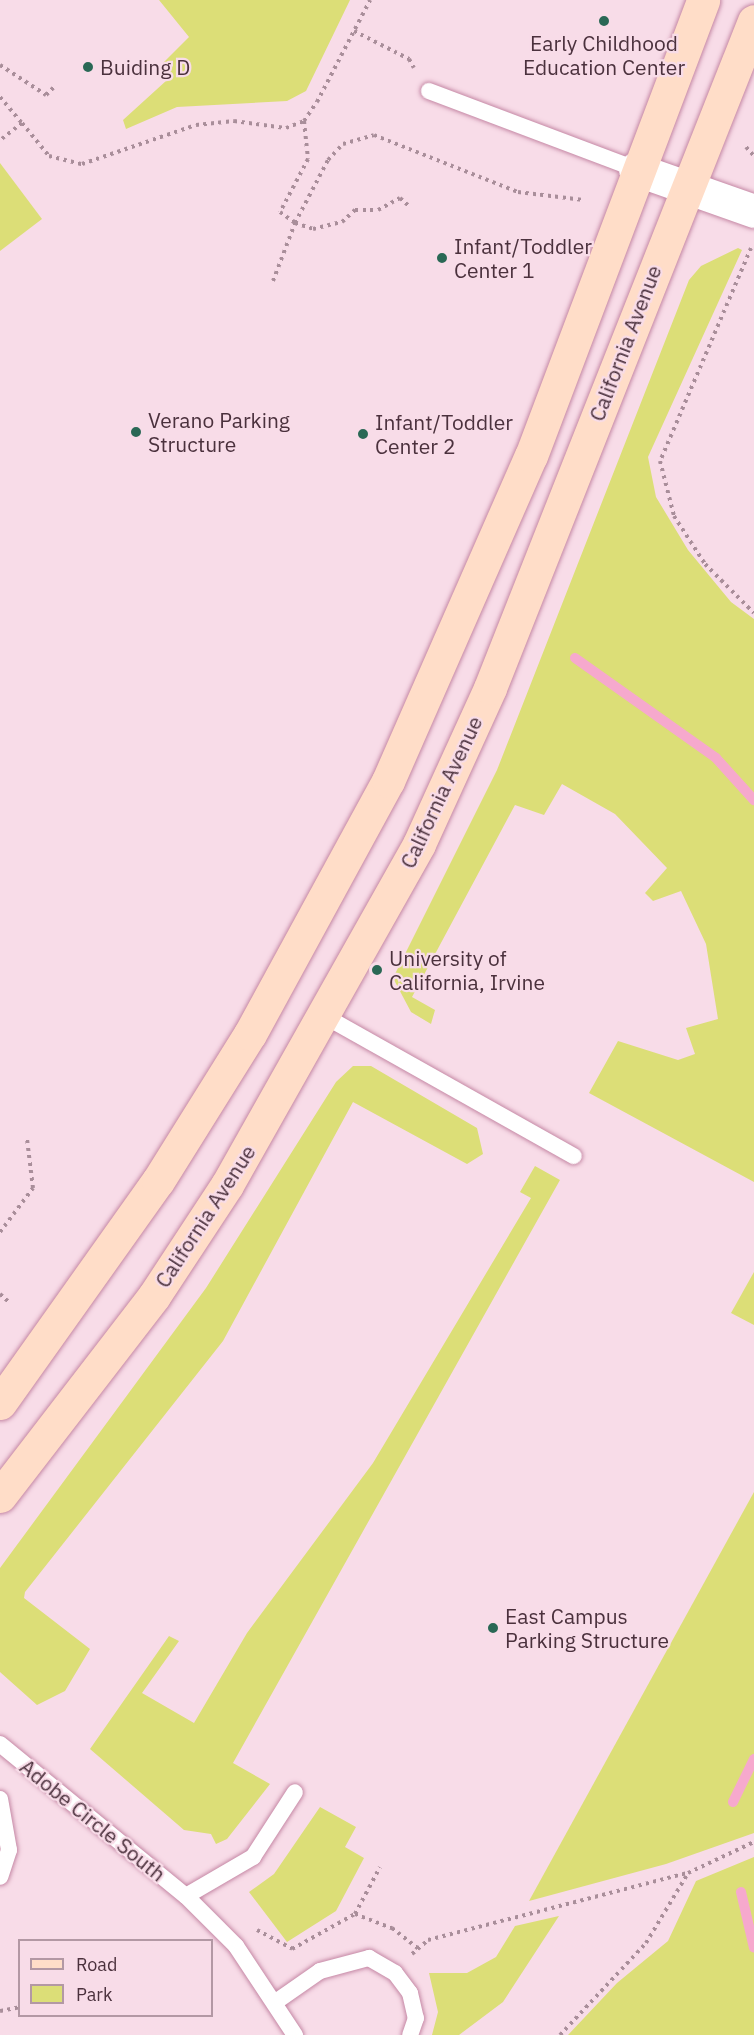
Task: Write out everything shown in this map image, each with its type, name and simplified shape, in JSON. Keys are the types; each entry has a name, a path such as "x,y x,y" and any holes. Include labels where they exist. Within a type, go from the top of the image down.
{"main road":[{"path":"0,1403 151,1190 243,1044 388,781 531,456 635,169 703,0"},
{"name":"California Avenue","path":"0,1496 153,1296 326,1017 419,844 490,688 754,21"}],"street":[{"path":"635,169 754,211"}],"lane":[{"path":"429,91 635,169"},
{"path":"326,1017 574,1156"},
{"name":"Adobe Circle South","path":"0,1743 186,1896 236,1946 277,2001 295,2035"},
{"path":"186,1896 253,1857 295,1792"},
{"path":"0,1799 9,1850 0,1877"},
{"path":"277,2001 344,1960 369,1958 395,1973 410,1993 416,2018 410,2035"}],"path":[{"path":"370,0 304,121 308,159 280,212 296,223 313,229 342,222 355,210 378,210 400,198 409,206"},
{"path":"354,31 393,50"},
{"path":"0,65 46,95 54,87"},
{"path":"0,97 49,156 82,164 195,126 234,122 286,128 304,121"},
{"path":"0,140 22,123"},
{"path":"273,281 296,223 328,159 344,144 374,135 518,192 585,200"},
{"path":"745,150 754,156"},
{"path":"751,248 660,461 674,516 705,564 754,613"},
{"path":"0,1232 33,1188 27,1139"},
{"path":"0,1294 10,1303"},
{"path":"395,1973 428,1940 688,1873 754,1842"},
{"path":"260,1927 278,1945 292,1949 355,1914 380,1867"},
{"path":"560,2035 646,1943 688,1873"},
{"path":"355,1914 392,1929 418,1948"},
{"path":"0,2011 18,2007"}],"green space":[{"path":"159,0 350,0 306,91 287,101 177,107 126,129 123,120 167,80 158,68 189,37"},
{"path":"0,163 42,219 0,251"},
{"path":"738,248 742,250 648,457 656,497 688,550 731,602 754,619 754,1182 589,1093 618,1041 678,1060 695,1054 686,1028 718,1019 706,944 681,891 653,901 645,893 667,868 615,814 562,784 544,815 515,805 412,997 435,1010 431,1024 411,1012 393,978 497,770 689,280 701,266"},
{"path":"353,1066 371,1066 477,1128 483,1154 467,1164 353,1102 223,1341 25,1592 24,1598 90,1649 65,1691 37,1705 0,1672 0,1568 206,1288 336,1082"},
{"path":"535,1166 560,1180 233,1763 270,1784 227,1839 216,1844 211,1834 184,1830 90,1749 169,1636 179,1641 142,1693 194,1723 247,1633 373,1463 531,1198 520,1192"},
{"path":"754,1272 754,1325 731,1313"},
{"path":"754,1492 754,1833 666,1864 529,1901"},
{"path":"320,1807 356,1827 345,1847 364,1858 336,1911 287,1942 249,1892 274,1874"},
{"path":"754,1857 754,2035 568,2035 617,1983 668,1941 696,1881"},
{"path":"559,1916 503,2002 459,2035 432,2035 438,2012 429,1973 467,1973 496,1957 515,1926"}],"waterway":[{"path":"575,658 716,758 754,800"},
{"path":"733,1802 754,1759"},
{"path":"741,1892 754,1948"}],"place":[{"name":"Early Childhood Education Center","path":"604,21"},
{"name":"Buiding D","path":"88,67"},
{"name":"Infant/Toddler Center 1","path":"442,258"},
{"name":"Verano Parking Structure","path":"136,432"},
{"name":"Infant/Toddler Center 2","path":"363,434"},
{"name":"University of California, Irvine","path":"377,970"},
{"name":"East Campus Parking Structure","path":"493,1628"}]}
